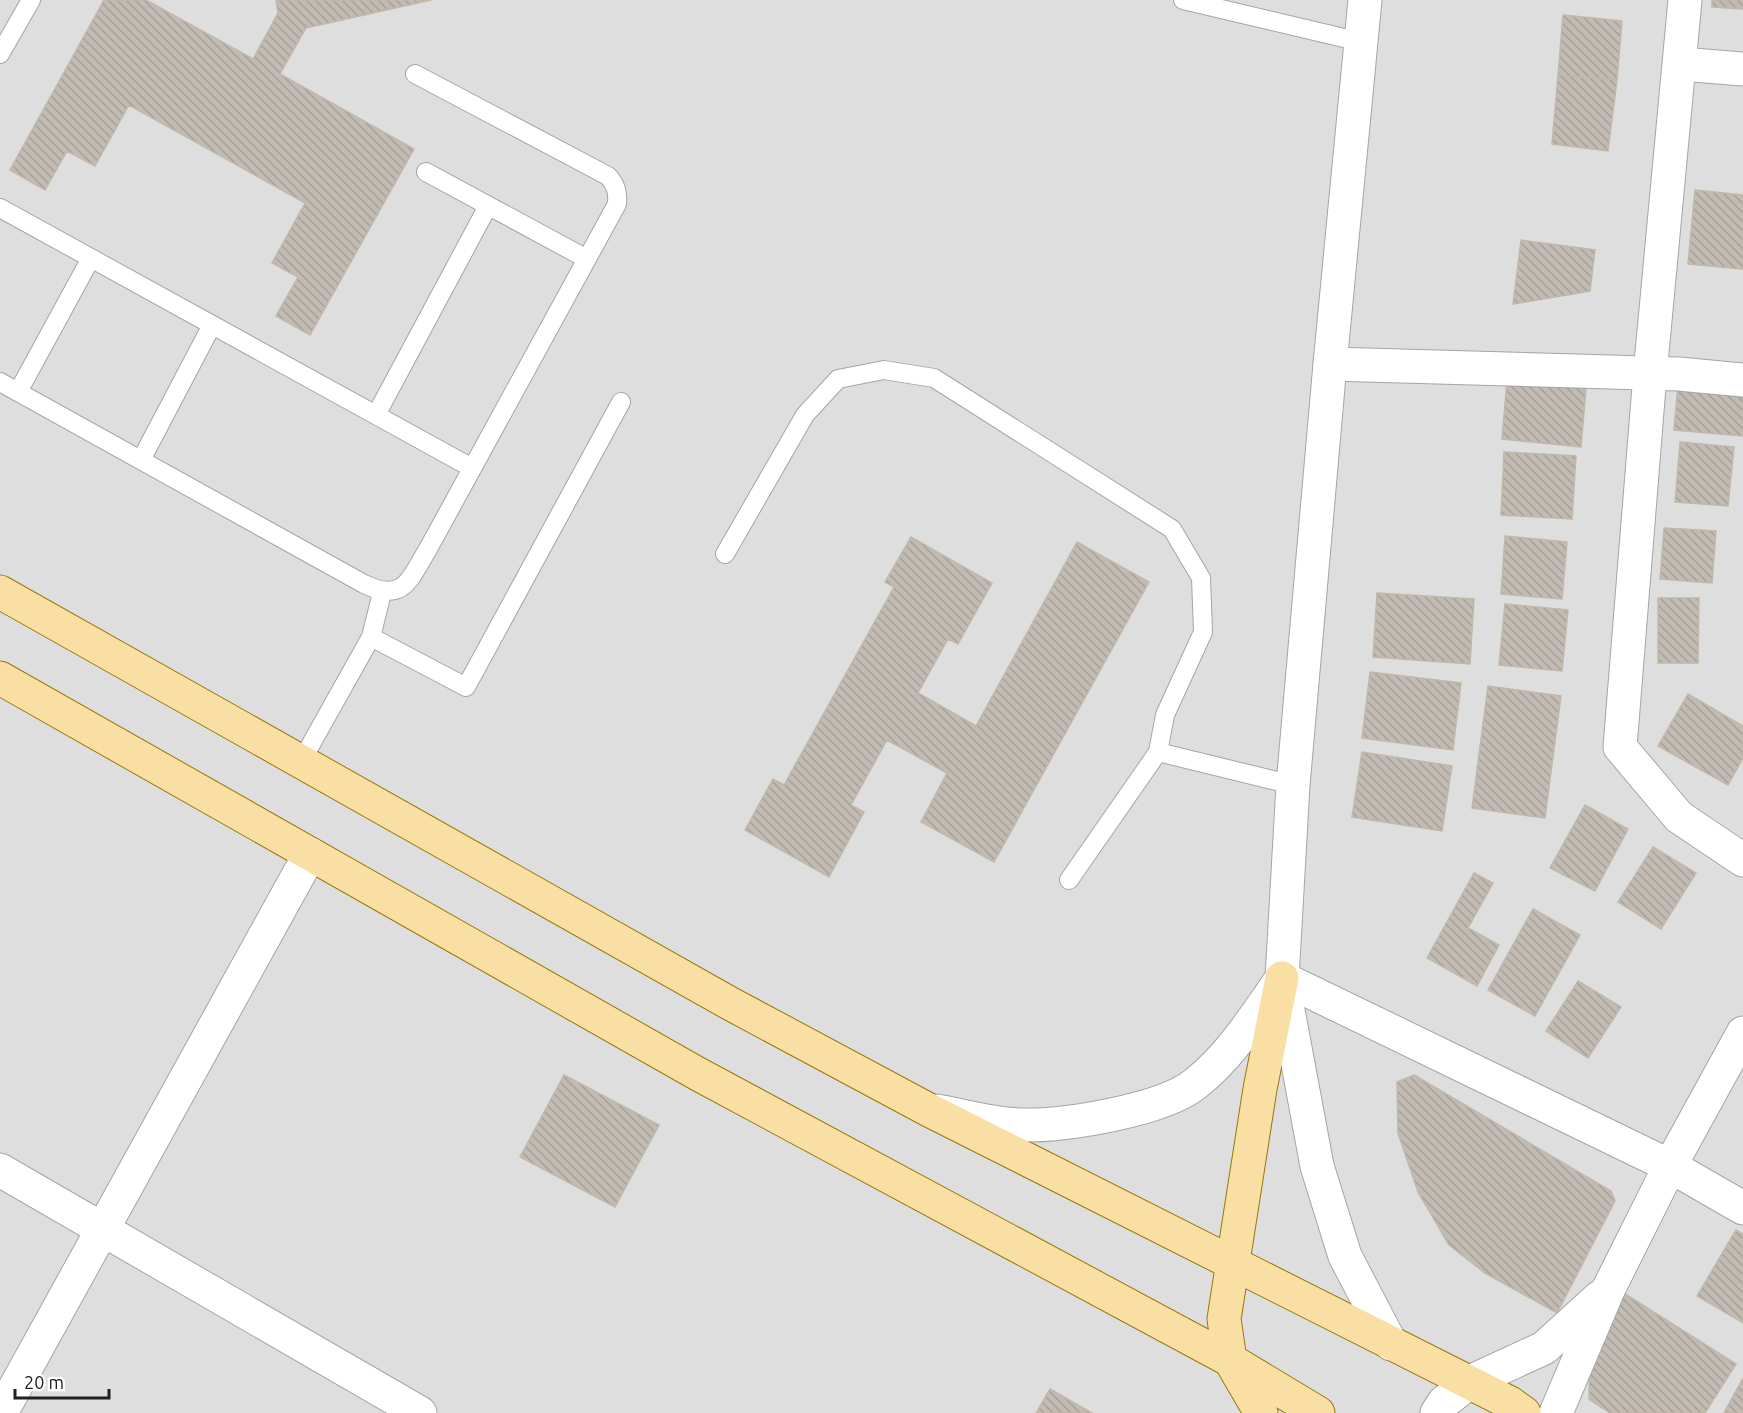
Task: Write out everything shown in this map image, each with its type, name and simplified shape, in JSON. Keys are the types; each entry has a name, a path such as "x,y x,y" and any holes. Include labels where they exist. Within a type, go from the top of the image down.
{"main road":[{"path":"0,592 731,1004 927,1109 1231,1264 1470,1382 1524,1413"},
{"path":"0,678 698,1074 1230,1360 1318,1413"},
{"path":"1261,1413 1230,1360 1224,1320 1260,1089 1282,978"}],"street":[{"path":"1365,0 1293,785 1282,978 1317,1166 1345,1256 1391,1344"},
{"path":"1685,0 1681,64 1650,374 1620,747 1679,817 1743,860"},
{"path":"1681,64 1743,69"},
{"path":"1330,364 1650,374 1743,380"},
{"path":"1,1413 310,854"},
{"path":"927,1109 1022,1125 1074,1122 1150,1106 1194,1086 1233,1046 1282,978"},
{"path":"1282,978 1670,1166 1743,1208"},
{"path":"1556,1413 1608,1290 1670,1166 1743,1033"},
{"path":"0,1170 103,1230 383,1404 420,1413"},
{"path":"1437,1413 1444,1402 1470,1382 1544,1348 1608,1290"}],"lane":[{"path":"0,54 31,0"},
{"path":"1184,0 1361,42"},
{"path":"0,382 382,592 395,591 409,581 617,204 616,187 608,176 415,74"},
{"path":"426,172 587,259"},
{"path":"376,415 488,206"},
{"path":"0,208 472,468"},
{"path":"18,392 91,258"},
{"path":"141,460 212,325"},
{"path":"725,554 805,415 838,379 884,369 934,378 1172,529 1202,578 1203,632 1165,715 1158,752 1069,880"},
{"path":"371,637 466,687 621,402"},
{"path":"301,762 371,637 382,592"},
{"path":"1158,752 1293,785"}],"shaded area":[{"path":"0,0 1743,0 1743,1413 0,1413"}],"building":[{"path":"104,0 146,0 253,59 278,13 276,0 431,0 306,28 280,74 414,149 310,335 276,316 298,277 272,263 305,203 129,105 95,166 67,151 45,190 10,170"},
{"path":"1712,0 1743,0 1743,9 1712,7"},
{"path":"1563,15 1622,21 1617,80 1558,75"},
{"path":"1558,75 1617,80 1608,151 1552,144"},
{"path":"1695,190 1743,195 1743,269 1688,264"},
{"path":"1521,240 1595,250 1590,291 1513,304"},
{"path":"1679,374 1743,380 1743,436 1674,430"},
{"path":"1507,380 1586,388 1581,447 1502,439"},
{"path":"1680,442 1734,447 1728,506 1675,502"},
{"path":"1504,452 1576,456 1572,519 1501,515"},
{"path":"1664,528 1716,531 1712,583 1660,579"},
{"path":"1505,536 1567,542 1562,599 1501,594"},
{"path":"911,537 992,583 958,644 948,639 918,693 976,726 1077,542 1149,582 994,862 921,822 947,773 887,740 851,805 864,812 829,877 745,830 773,779 784,785 894,587 885,582"},
{"path":"1377,593 1474,599 1470,664 1373,657"},
{"path":"1658,598 1699,598 1698,663 1658,663"},
{"path":"1505,604 1568,610 1562,671 1499,665"},
{"path":"1370,672 1461,683 1453,750 1362,738"},
{"path":"1488,686 1561,696 1545,818 1472,808"},
{"path":"1688,694 1743,726 1743,758 1728,785 1658,746"},
{"path":"1362,752 1452,766 1442,831 1352,817"},
{"path":"1585,805 1628,829 1595,891 1550,868"},
{"path":"1653,847 1696,873 1661,929 1618,902"},
{"path":"1474,873 1493,883 1468,928 1499,945 1477,986 1427,958"},
{"path":"1533,909 1580,935 1535,1016 1488,990"},
{"path":"1578,981 1621,1007 1588,1058 1546,1031"},
{"path":"564,1075 659,1125 615,1207 520,1157"},
{"path":"1414,1075 1611,1191 1615,1201 1557,1313 1485,1273 1449,1245 1418,1192 1398,1133 1397,1082"},
{"path":"1736,1230 1743,1234 1743,1323 1697,1296"},
{"path":"1622,1292 1736,1364 1705,1413 1610,1413 1589,1399 1590,1341"},
{"path":"1743,1378 1743,1413 1724,1413"},
{"path":"1050,1389 1092,1413 1036,1413"}]}
